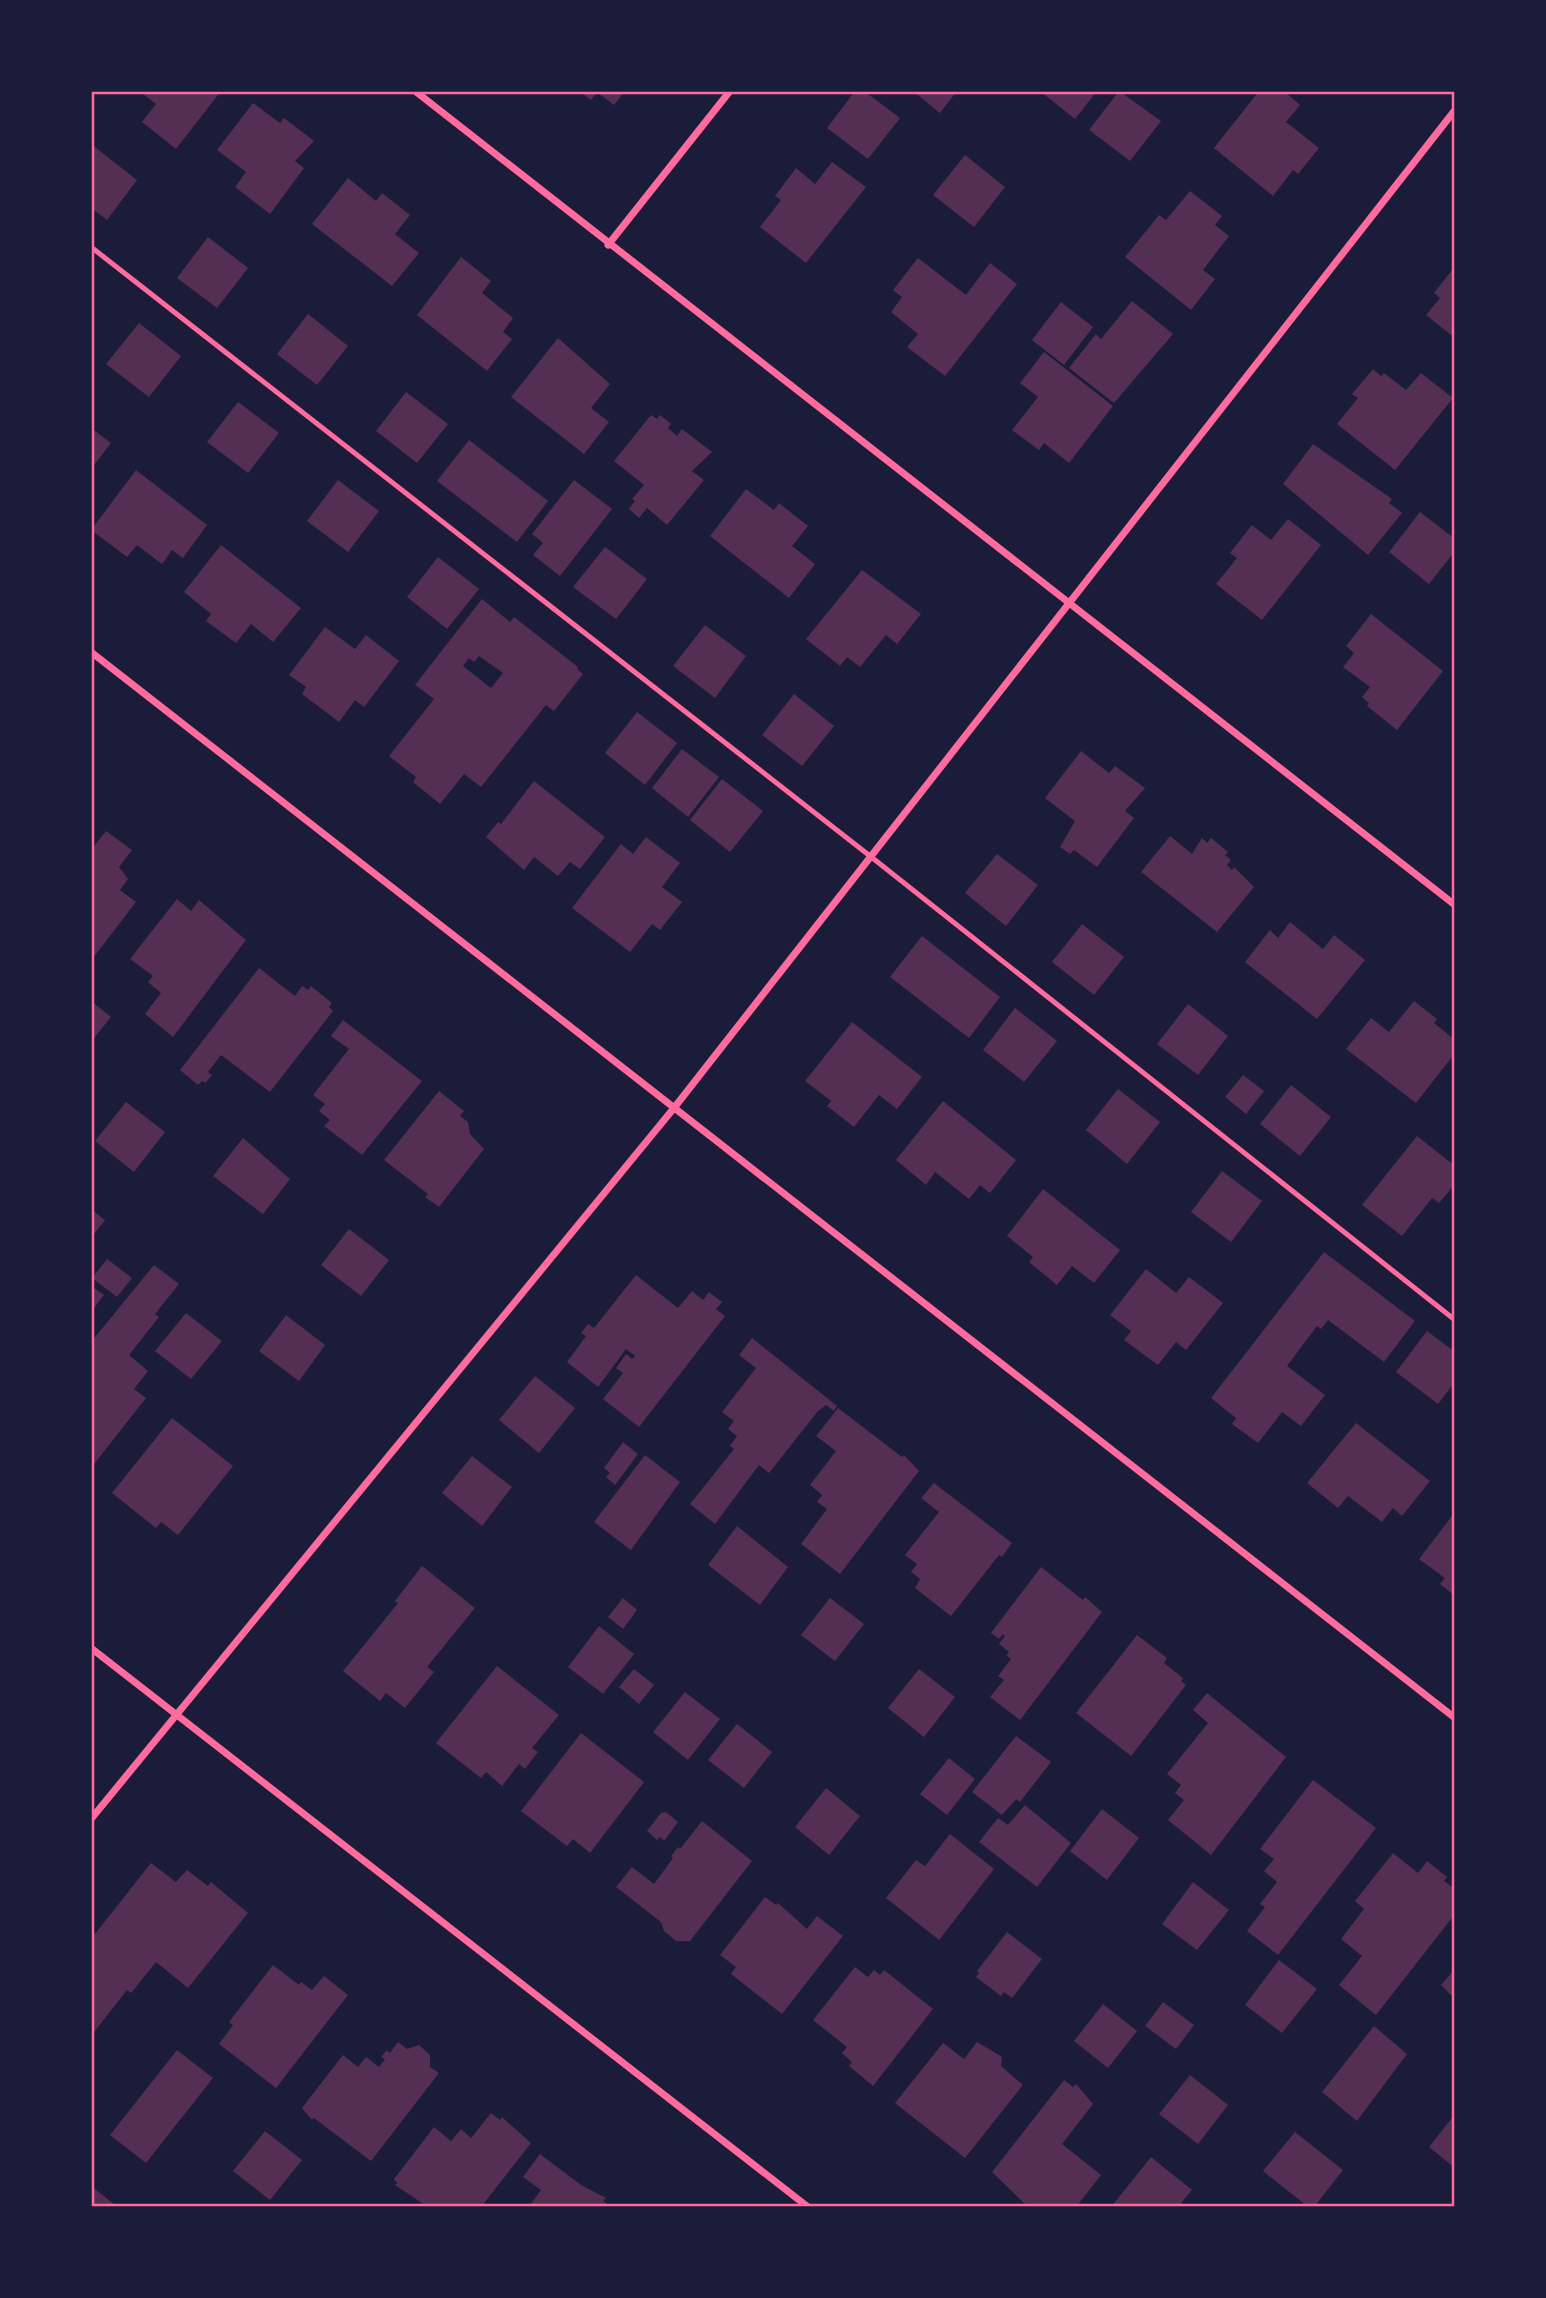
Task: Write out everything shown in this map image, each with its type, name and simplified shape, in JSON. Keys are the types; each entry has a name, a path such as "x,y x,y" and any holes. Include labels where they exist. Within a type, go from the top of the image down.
{"street":[{"path":"415,91 608,245 1455,905"},
{"path":"608,245 730,91"},
{"path":"91,1819 674,1108 1455,110"},
{"path":"91,652 1455,1718"},
{"path":"91,1648 808,2207"}],"lane":[{"path":"91,247 870,856 1455,1320"}],"building":[{"path":"139,91 221,91 176,149 142,122 156,104"},
{"path":"579,91 625,91 614,105 597,92 591,100"},
{"path":"855,91 864,91 900,118 868,159 827,128"},
{"path":"913,91 957,91 940,113"},
{"path":"1040,91 1097,91 1075,119"},
{"path":"1119,91 1161,121 1130,161 1089,130"},
{"path":"1259,91 1284,91 1300,105 1286,122 1319,148 1298,174 1293,170 1273,196 1214,148"},
{"path":"253,103 280,123 284,118 314,141 295,161 304,168 270,214 235,187 246,172 217,150"},
{"path":"91,144 137,180 107,220 91,208"},
{"path":"965,155 1005,187 974,227 933,195"},
{"path":"832,162 866,187 806,263 760,227 781,200 775,196 796,168 815,184"},
{"path":"348,178 376,201 382,193 410,215 395,234 419,253 392,286 312,224"},
{"path":"1190,191 1222,216 1215,225 1229,236 1203,270 1215,279 1191,310 1125,257 1159,215 1166,220"},
{"path":"208,237 248,268 217,308 177,278"},
{"path":"461,257 491,281 482,293 513,318 503,332 512,339 487,371 417,315"},
{"path":"918,258 966,295 990,263 1017,284 945,376 907,347 918,334 891,312 902,297 893,290"},
{"path":"1455,266 1455,338 1426,315 1440,298 1434,293"},
{"path":"1132,301 1173,334 1114,403 1069,368 1096,334 1101,339"},
{"path":"1061,302 1093,327 1064,365 1032,340"},
{"path":"308,314 348,346 317,385 277,354"},
{"path":"139,323 181,356 149,397 106,364"},
{"path":"558,338 610,384 591,408 609,422 584,454 511,397"},
{"path":"1044,352 1113,406 1069,463 1044,443 1039,450 1012,430 1038,397 1020,383"},
{"path":"1373,369 1381,376 1384,373 1406,390 1421,373 1453,398 1395,470 1337,424 1358,398 1352,394"},
{"path":"406,392 448,424 417,463 376,431"},
{"path":"238,402 279,433 248,473 207,442"},
{"path":"651,415 657,419 660,415 671,424 668,428 677,436 682,429 712,452 692,471 704,480 667,525 647,508 639,518 629,509 635,501 632,499 644,485 614,461"},
{"path":"91,428 111,443 91,469"},
{"path":"469,440 548,501 517,542 437,481"},
{"path":"1313,444 1392,499 1389,503 1402,513 1368,555 1283,484"},
{"path":"136,470 207,525 183,558 172,550 162,564 137,545 127,557 91,530"},
{"path":"338,480 379,511 348,552 307,521"},
{"path":"574,480 612,509 560,576 533,555 543,543 532,534"},
{"path":"746,489 774,510 779,503 808,526 792,546 815,564 789,598 710,536"},
{"path":"1420,512 1455,539 1455,551 1429,584 1389,552"},
{"path":"1288,519 1321,545 1262,620 1216,584 1237,558 1230,553 1252,525 1271,540"},
{"path":"221,545 301,608 273,642 251,624 236,643 206,621 211,614 184,592"},
{"path":"605,547 647,579 616,619 573,587"},
{"path":"438,557 479,589 447,629 407,597"},
{"path":"862,570 921,614 897,644 886,635 860,667 847,657 840,666 806,639"},
{"path":"482,599 510,622 514,617 578,667 583,674 554,711 546,705 481,787 464,774 440,804 413,782 416,777 389,756 434,699 415,685","holes":["479,656 503,673 491,688 463,666 469,658 474,662"]},
{"path":"1371,614 1443,671 1397,730 1367,706 1369,703 1362,697 1370,687 1343,667 1354,653 1346,646"},
{"path":"705,625 746,656 715,698 673,666"},
{"path":"325,627 355,649 366,635 399,661 364,707 355,700 339,722 302,694 306,687 289,675"},
{"path":"794,694 834,726 802,766 762,735"},
{"path":"637,712 677,743 645,785 605,753"},
{"path":"682,749 719,777 688,817 652,788"},
{"path":"1081,751 1109,773 1115,766 1145,788 1125,811 1134,818 1097,867 1074,850 1070,854 1060,847 1075,821 1045,798"},
{"path":"722,779 763,811 730,852 690,820"},
{"path":"534,781 605,837 580,869 570,862 558,876 534,857 524,870 486,837 498,822 501,824"},
{"path":"106,831 132,850 119,867 128,879 120,890 136,902 93,958 91,850"},
{"path":"1170,836 1192,854 1202,838 1207,843 1211,838 1228,852 1225,855 1231,860 1227,865 1232,870 1234,867 1254,887 1217,932 1141,872"},
{"path":"646,837 680,863 662,887 682,902 660,930 652,924 630,952 572,908 621,844 633,854"},
{"path":"997,854 1038,885 1006,926 965,893"},
{"path":"177,899 191,911 199,900 246,940 173,1037 145,1014 161,993 148,982 153,976 130,959"},
{"path":"1290,922 1323,949 1334,935 1365,960 1317,1019 1245,962 1270,930 1278,938"},
{"path":"1082,924 1124,957 1094,995 1052,962"},
{"path":"922,936 1000,997 969,1038 890,977"},
{"path":"259,968 295,996 302,986 308,990 311,986 332,1003 329,1007 333,1011 270,1092 221,1055 208,1072 212,1075 205,1083 202,1081 198,1085 180,1070"},
{"path":"91,1001 111,1017 91,1042"},
{"path":"1414,1001 1437,1019 1434,1023 1455,1040 1455,1053 1416,1103 1346,1049 1371,1018 1389,1032"},
{"path":"1188,1004 1228,1036 1198,1075 1157,1044"},
{"path":"1015,1008 1057,1041 1024,1082 983,1050"},
{"path":"343,1020 422,1081 362,1155 324,1126 330,1120 319,1111 325,1104 313,1095 349,1049 331,1036"},
{"path":"852,1022 922,1077 897,1109 879,1095 854,1127 827,1106 831,1101 805,1081"},
{"path":"1243,1075 1264,1091 1246,1114 1225,1097"},
{"path":"1291,1085 1331,1117 1300,1156 1260,1124"},
{"path":"1118,1089 1160,1122 1127,1164 1086,1130"},
{"path":"439,1091 464,1111 460,1116 468,1122 470,1134 484,1149 439,1207 425,1197 428,1194 384,1160"},
{"path":"943,1101 1016,1160 990,1193 980,1185 969,1199 935,1172 926,1185 896,1160"},
{"path":"126,1102 165,1132 134,1172 95,1141"},
{"path":"1417,1136 1455,1166 1455,1184 1439,1203 1432,1198 1402,1236 1362,1205"},
{"path":"243,1138 290,1179 263,1214 213,1176"},
{"path":"1222,1171 1262,1201 1231,1242 1191,1212"},
{"path":"1043,1189 1120,1250 1094,1283 1072,1266 1057,1285 1029,1262 1033,1257 1007,1236"},
{"path":"91,1209 105,1220 91,1238"},
{"path":"349,1229 389,1260 361,1296 321,1265"},
{"path":"1324,1252 1415,1321 1384,1362 1328,1320 1321,1329 1317,1326 1287,1366 1325,1395 1301,1426 1282,1412 1258,1443 1232,1424 1236,1418 1211,1398"},
{"path":"107,1259 132,1278 117,1297 92,1278"},
{"path":"154,1265 179,1284 155,1314 159,1317 129,1355 148,1371 134,1389 146,1398 91,1468 91,1342"},
{"path":"1146,1269 1176,1293 1189,1277 1223,1303 1186,1350 1176,1342 1158,1365 1124,1340 1131,1331 1110,1315"},
{"path":"636,1275 678,1308 692,1291 703,1300 709,1292 722,1302 716,1309 725,1316 639,1427 603,1399 623,1373 616,1368 626,1354 632,1359 635,1356 626,1349 598,1387 567,1362 586,1336 581,1333 588,1324 594,1328"},
{"path":"91,1286 104,1295 91,1312"},
{"path":"186,1313 222,1341 191,1379 155,1351"},
{"path":"286,1315 325,1345 299,1381 259,1351"},
{"path":"1427,1331 1455,1352 1455,1382 1438,1404 1396,1372"},
{"path":"752,1338 837,1406 834,1411 826,1405 818,1411 769,1473 759,1465 715,1524 690,1504 734,1449 730,1446 737,1436 728,1429 734,1421 722,1412 756,1368 739,1355"},
{"path":"535,1376 575,1408 539,1453 499,1420"},
{"path":"838,1408 902,1457 904,1455 919,1471 840,1574 801,1544 827,1509 817,1502 822,1495 810,1485 836,1451 816,1436"},
{"path":"172,1418 233,1466 178,1535 161,1522 156,1528 112,1493"},
{"path":"1356,1423 1430,1481 1402,1516 1393,1508 1382,1522 1348,1496 1338,1508 1307,1483"},
{"path":"623,1442 638,1454 615,1485 606,1477 610,1473 604,1468"},
{"path":"645,1455 680,1482 631,1550 594,1522"},
{"path":"472,1456 512,1487 482,1526 442,1493"},
{"path":"934,1483 1012,1543 1002,1557 999,1555 951,1616 915,1588 920,1579 911,1572 917,1564 905,1555 939,1512 921,1498"},
{"path":"1455,1512 1455,1596 1440,1584 1445,1578 1419,1559"},
{"path":"737,1526 788,1567 760,1605 708,1565"},
{"path":"422,1566 475,1608 427,1667 434,1672 405,1708 386,1693 380,1701 343,1671 398,1603 395,1601"},
{"path":"1041,1567 1102,1612 1020,1720 990,1697 1004,1680 998,1676 1011,1659 1006,1655 1009,1652 999,1644 1005,1636 1003,1634 999,1639 991,1633"},
{"path":"623,1598 637,1610 623,1629 608,1617"},
{"path":"830,1598 864,1624 835,1661 801,1635"},
{"path":"599,1626 634,1654 603,1694 568,1667"},
{"path":"1137,1635 1167,1658 1164,1663 1183,1678 1181,1681 1186,1685 1131,1756 1076,1713"},
{"path":"497,1666 559,1715 532,1748 538,1752 525,1769 519,1764 502,1786 486,1772 481,1778 436,1743"},
{"path":"634,1669 654,1685 639,1704 619,1687"},
{"path":"919,1669 955,1697 924,1737 888,1708"},
{"path":"685,1692 720,1719 688,1760 653,1732"},
{"path":"1207,1693 1286,1757 1211,1855 1168,1820 1184,1800 1175,1793 1181,1785 1167,1774 1208,1723 1193,1710"},
{"path":"737,1724 772,1752 744,1788 708,1760"},
{"path":"581,1733 644,1782 590,1853 573,1839 567,1846 521,1811"},
{"path":"1016,1736 1051,1762 1020,1802 1016,1799 1002,1815 972,1792"},
{"path":"949,1758 975,1779 947,1815 920,1794"},
{"path":"1313,1780 1376,1828 1278,1955 1247,1931 1265,1907 1260,1904 1277,1882 1264,1871 1274,1859 1260,1849"},
{"path":"826,1788 860,1816 829,1855 795,1827"},
{"path":"1025,1805 1071,1843 1037,1887 979,1842 998,1818 1008,1825"},
{"path":"1102,1809 1139,1838 1107,1880 1070,1851"},
{"path":"666,1812 678,1822 664,1841 660,1837 657,1840 647,1831 661,1813"},
{"path":"702,1821 752,1861 690,1941 676,1941 664,1931 661,1922 616,1887 632,1867 654,1884 673,1858 671,1856"},
{"path":"950,1834 994,1869 939,1940 886,1898 916,1860 925,1866"},
{"path":"1393,1853 1418,1873 1427,1861 1447,1877 1444,1881 1455,1889 1455,1914 1376,2015 1339,1985 1362,1956 1341,1939 1364,1909 1355,1901"},
{"path":"151,1863 176,1882 187,1870 208,1886 211,1882 248,1913 188,1988 156,1962 131,1993 127,1990 91,2036 91,1939"},
{"path":"1193,1882 1229,1910 1197,1950 1162,1924"},
{"path":"765,1897 776,1905 778,1903 807,1929 817,1916 843,1936 782,2014 731,1974 736,1967 720,1955"},
{"path":"1007,1932 1042,1959 1012,1998 1004,1992 1001,1996 976,1977 979,1973 977,1971"},
{"path":"1279,1960 1317,1989 1282,2033 1245,2005"},
{"path":"273,1965 299,1985 301,1982 312,1990 324,1976 348,1995 276,2088 219,2044 233,2025 229,2022"},
{"path":"855,1967 868,1977 874,1970 880,1975 884,1970 933,2009 873,2086 849,2066 852,2062 842,2053 847,2047 813,2020"},
{"path":"1455,1969 1455,1999 1441,1985"},
{"path":"1163,2002 1194,2025 1176,2049 1145,2026"},
{"path":"1103,2004 1137,2031 1108,2068 1074,2041"},
{"path":"1374,2026 1407,2054 1357,2121 1322,2092"},
{"path":"398,2042 407,2049 419,2045 430,2055 430,2067 439,2073 371,2161 314,2118 312,2120 302,2108 343,2055 358,2067 366,2057 379,2067 385,2059 381,2057 387,2050 390,2053"},
{"path":"977,2042 1002,2057 1001,2066 1023,2085 965,2158 895,2103 943,2043 964,2059"},
{"path":"177,2050 213,2078 146,2163 110,2135"},
{"path":"1190,2075 1228,2105 1198,2144 1159,2114"},
{"path":"1064,2080 1073,2087 1076,2084 1093,2104 1062,2144 1101,2175 1076,2207 1028,2207 992,2172"},
{"path":"491,2113 500,2120 502,2117 531,2143 481,2207 428,2207 395,2185 397,2183 394,2179 434,2127 451,2141 461,2129 471,2138"},
{"path":"1455,2114 1455,2168 1429,2147"},
{"path":"265,2131 302,2160 270,2200 233,2171"},
{"path":"1295,2132 1343,2170 1314,2207 1308,2207 1263,2171"},
{"path":"540,2154 581,2185 606,2198 603,2201 612,2207 529,2207 541,2190 523,2177"},
{"path":"1151,2157 1192,2190 1181,2203 1186,2207 1111,2207"},
{"path":"91,2186 114,2204 112,2207 91,2207"}]}
